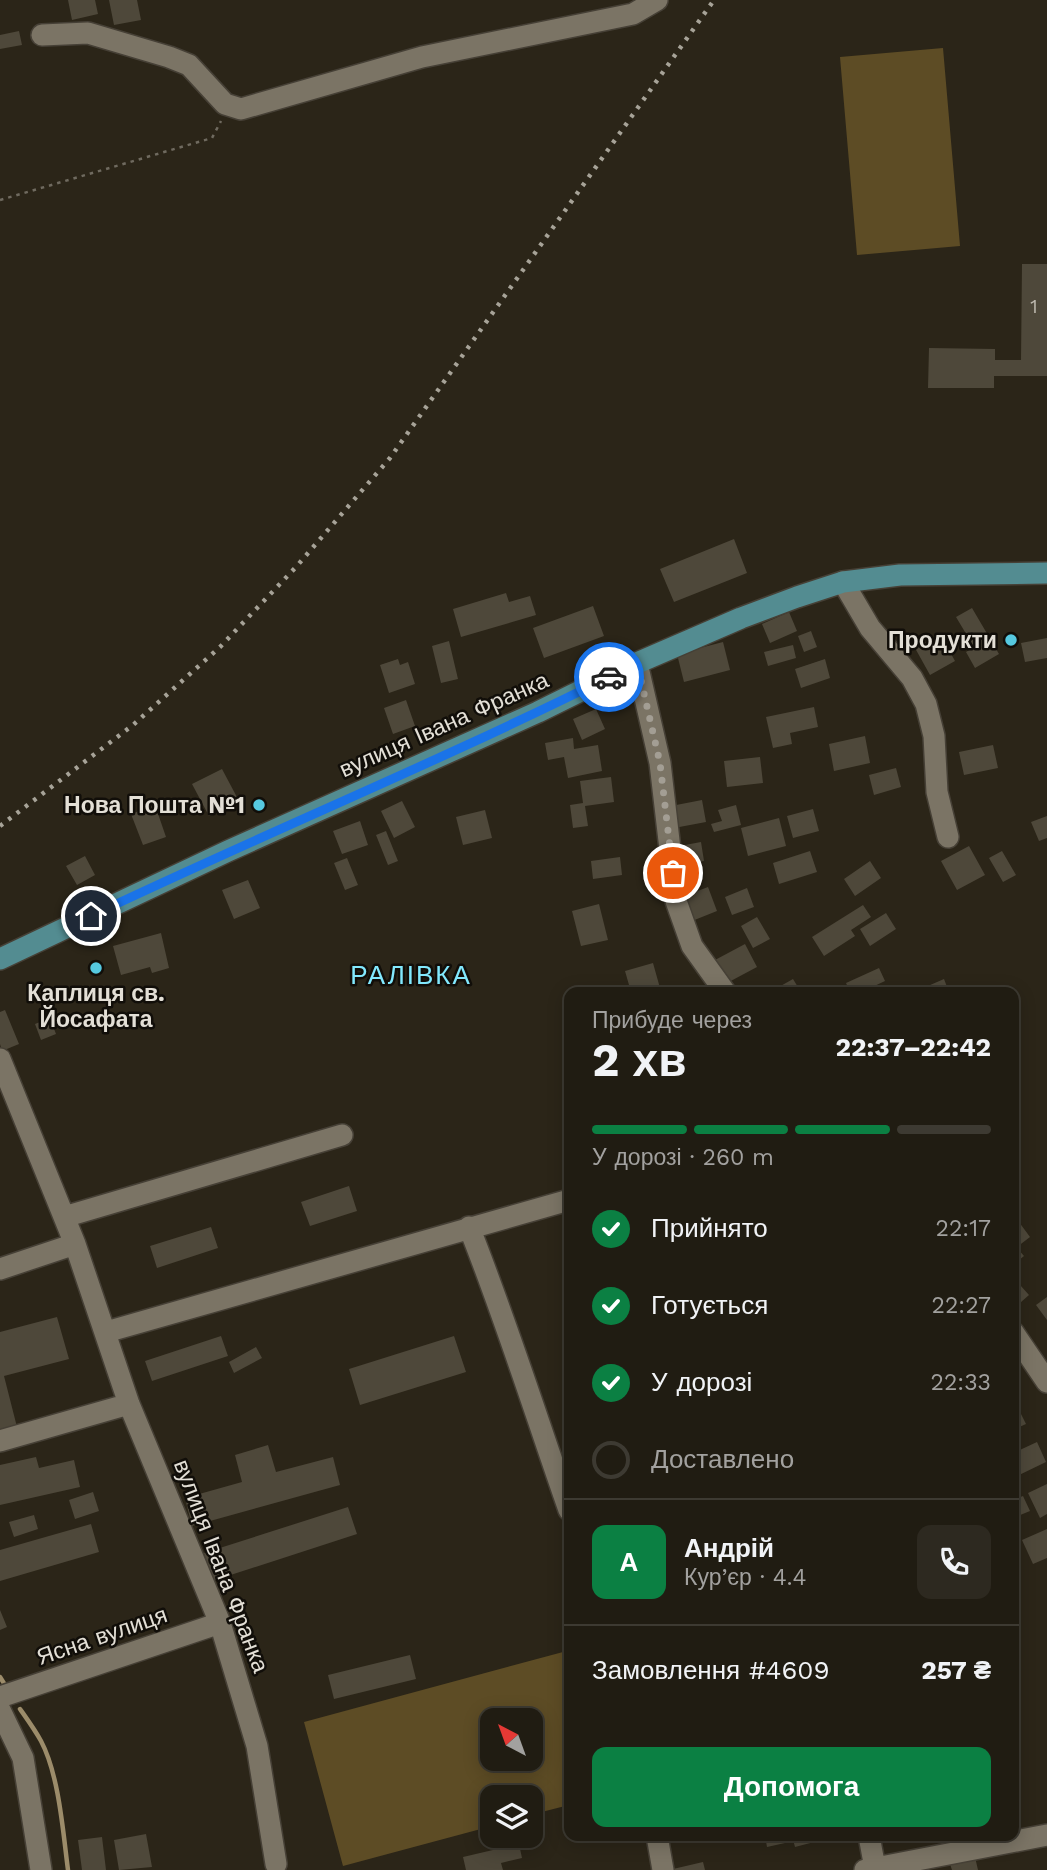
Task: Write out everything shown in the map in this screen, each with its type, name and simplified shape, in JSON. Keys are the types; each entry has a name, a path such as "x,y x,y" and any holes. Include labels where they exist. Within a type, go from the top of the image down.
{"main road":[{"name":"вулиця Івана Франка","path":"0,959 228,851 741,618 844,582 900,575 1047,573"}],"street":[{"path":"43,36 88,33 169,57 189,65 225,104 241,109 422,57 633,14 657,0"},
{"path":"844,582 870,628 912,678 926,704 934,736 937,792 948,837"},
{"path":"637,663 660,763 676,901 692,946 721,987"},
{"name":"вулиця Івана Франка","path":"0,1059 75,1244 129,1404 220,1623 257,1746 276,1864"},
{"path":"64,1217 342,1135"},
{"path":"106,1332 564,1201"},
{"path":"469,1227 502,1311 516,1360 564,1496"},
{"path":"0,1269 75,1244"},
{"path":"1019,1341 1047,1382"},
{"path":"0,1441 129,1404"},
{"name":"Ясна вулиця","path":"0,1698 220,1623"},
{"path":"0,1710 23,1758 41,1870"},
{"path":"1019,1840 1047,1835"},
{"path":"658,1841 663,1870"},
{"path":"870,1841 870,1869 1016,1841"}],"path":[{"path":"0,200 212,138 230,106"}],"shaded area":[{"path":"943,48 960,246 857,255 840,57"},
{"path":"563,1652 564,1806 543,1812 543,1785 480,1785 480,1829 343,1866 304,1722"}],"building":[{"path":"68,0 95,0 98,14 72,20"},
{"path":"109,0 137,0 141,20 114,25"},
{"path":"19,31 22,45 0,49 0,35"},
{"path":"1022,264 1047,264 1047,376 994,376 994,388 928,388 929,348 995,349 995,360 1021,360"},
{"path":"734,539 747,573 674,602 660,569"},
{"path":"506,593 509,602 530,596 536,615 461,637 453,609"},
{"path":"593,606 604,636 544,658 533,628"},
{"path":"972,608 999,654 975,668 966,652 974,647 956,617"},
{"path":"789,612 797,631 770,643 762,624"},
{"path":"811,631 817,647 804,652 798,636"},
{"path":"940,634 955,661 930,675 915,648"},
{"path":"1047,638 1047,658 1025,662 1021,643"},
{"path":"449,641 458,679 441,683 432,646"},
{"path":"723,642 730,670 684,682 677,654"},
{"path":"793,645 796,658 768,666 764,652"},
{"path":"398,659 400,665 408,662 415,684 389,693 380,665"},
{"path":"825,659 830,678 801,688 795,669"},
{"path":"406,700 415,726 393,734 384,708"},
{"path":"814,707 818,727 790,733 792,744 773,748 766,717"},
{"path":"596,709 605,729 582,740 573,719"},
{"path":"865,736 870,763 834,771 829,744"},
{"path":"573,738 574,749 598,745 602,771 568,778 564,757 548,760 545,743"},
{"path":"993,745 998,768 964,775 959,752"},
{"path":"760,757 763,783 727,787 724,761"},
{"path":"896,768 901,787 874,795 869,775"},
{"path":"222,769 239,801 209,816 192,784"},
{"path":"611,777 614,802 585,806 588,826 573,828 570,805 583,803 580,781"},
{"path":"702,800 706,822 674,828 671,806"},
{"path":"402,801 415,827 394,838 381,811"},
{"path":"155,805 166,837 143,845 131,814"},
{"path":"736,805 741,825 714,832 711,824 722,821 718,810"},
{"path":"813,809 819,831 793,838 787,816"},
{"path":"485,810 492,838 463,845 456,817"},
{"path":"1047,816 1047,838 1039,841 1031,822"},
{"path":"779,818 786,846 748,856 741,828"},
{"path":"360,821 368,845 342,854 333,831"},
{"path":"386,831 398,861 388,865 376,835"},
{"path":"701,842 704,861 677,866 674,847"},
{"path":"969,846 985,875 957,890 941,861"},
{"path":"810,851 817,872 779,884 773,863"},
{"path":"1002,851 1016,875 1003,882 989,858"},
{"path":"85,856 95,875 77,885 66,866"},
{"path":"620,857 622,875 593,879 591,861"},
{"path":"347,858 358,885 345,890 334,863"},
{"path":"870,861 881,878 855,896 844,879"},
{"path":"248,880 260,908 234,919 222,890"},
{"path":"708,887 717,911 692,921 682,897"},
{"path":"747,888 754,907 732,915 725,897"},
{"path":"599,904 608,940 581,946 572,911"},
{"path":"863,905 871,917 851,930 855,936 824,956 812,937"},
{"path":"886,913 896,929 870,946 860,929"},
{"path":"757,917 770,939 753,948 741,926"},
{"path":"161,933 169,968 152,973 150,967 121,975 113,946"},
{"path":"745,944 757,967 727,983 715,960"},
{"path":"653,963 660,987 630,987 625,971"},
{"path":"879,968 885,981 872,987 848,987 846,983"},
{"path":"793,979 798,987 779,987"},
{"path":"944,979 947,987 926,987"},
{"path":"5,1010 19,1044 2,1051 0,1012"},
{"path":"50,1018 56,1034 41,1040 35,1024"},
{"path":"349,1186 357,1211 310,1226 301,1202"},
{"path":"1019,1222 1030,1237 1019,1245"},
{"path":"211,1227 218,1248 157,1268 150,1246"},
{"path":"1019,1284 1029,1295 1019,1304"},
{"path":"1047,1297 1047,1320 1036,1305"},
{"path":"57,1317 69,1359 4,1376 17,1427 0,1432 0,1332"},
{"path":"221,1336 228,1356 152,1381 145,1361"},
{"path":"454,1336 466,1372 360,1405 349,1369"},
{"path":"256,1347 262,1358 234,1373 229,1362"},
{"path":"1019,1410 1026,1424 1019,1427"},
{"path":"1037,1442 1046,1462 1019,1475 1019,1450"},
{"path":"268,1445 276,1472 333,1457 340,1485 192,1526 185,1498 242,1482 235,1455"},
{"path":"36,1457 39,1468 74,1460 80,1487 0,1505 0,1465"},
{"path":"1047,1484 1047,1514 1040,1518 1028,1493"},
{"path":"93,1492 99,1511 75,1519 69,1500"},
{"path":"1023,1496 1030,1511 1019,1516 1019,1498"},
{"path":"348,1507 357,1534 212,1581 204,1553"},
{"path":"34,1515 38,1529 14,1537 9,1522"},
{"path":"91,1524 99,1552 0,1581 0,1550"},
{"path":"1047,1529 1047,1558 1033,1564 1022,1540"},
{"path":"0,1610 7,1627 0,1630"},
{"path":"410,1655 416,1679 334,1699 328,1675"},
{"path":"146,1834 152,1867 119,1870 114,1840"},
{"path":"102,1837 106,1870 82,1870 78,1840"},
{"path":"766,1841 785,1843 767,1847"},
{"path":"793,1841 818,1841 795,1847"},
{"path":"502,1848 520,1848 522,1858 501,1863 503,1870 466,1870 463,1857"},
{"path":"975,1857 978,1870 952,1870 950,1864"},
{"path":"703,1862 705,1870 673,1869"}],"waterway":[{"path":"0,1677 5,1685"},
{"path":"20,1709 41,1741 52,1770 68,1870"}],"railway":[{"path":"0,826 133,725 220,647 296,567 390,458 714,0"}],"way so far":[{"path":"609,677 637,663 660,763 673,873"}],"place":[{"name":"Продукти","path":"1011,640"},
{"name":"Нова Пошта №1","path":"259,805"},
{"name":"Каплиця св. Йосафата","path":"96,968"}],"district":[{"name":"РАЛІВКА","path":"411,975"}],"route":[{"path":"91,916 609,677"}]}
